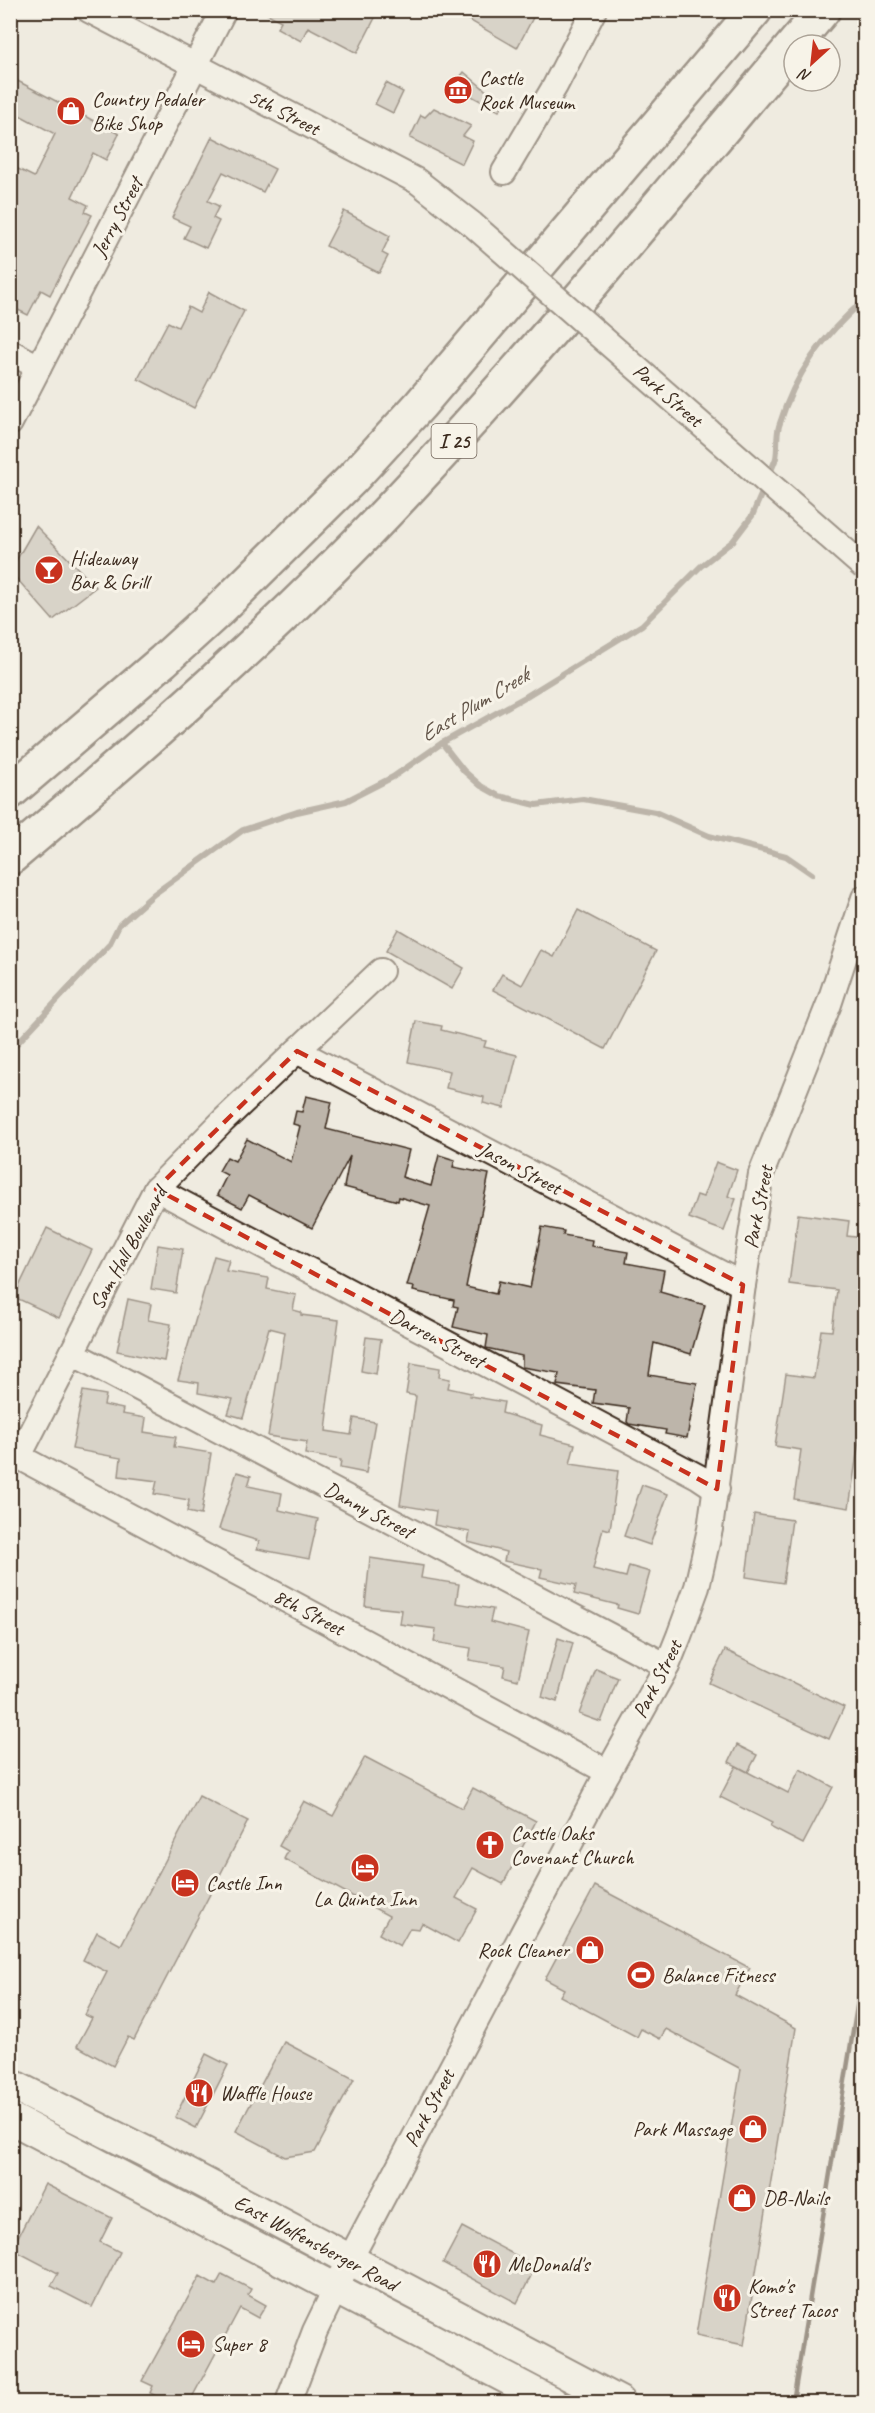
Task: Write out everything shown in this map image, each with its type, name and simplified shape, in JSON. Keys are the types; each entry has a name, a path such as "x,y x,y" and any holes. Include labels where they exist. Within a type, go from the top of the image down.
{"highway":[{"name":"I 25","path":"10,792 163,661 296,536 420,405 755,10"},
{"name":"I 25","path":"10,858 107,777 313,587 403,495 498,393 823,10"},
{"path":"10,765 163,661"},
{"path":"10,863 43,830"}],"main road":[{"name":"East Wolfensberger Road","path":"10,2084 146,2152 620,2403"},
{"name":"East Wolfensberger Road","path":"10,2118 552,2403"}],"street":[{"name":"5th Street","path":"89,10 417,181 472,224"},
{"name":"Jerry Street","path":"10,423 224,10"},
{"path":"504,172 555,86 594,10"},
{"name":"Park Street","path":"472,224 864,567"},
{"path":"10,352 39,367"},
{"name":"Park Street","path":"288,2403 310,2341 349,2260 608,1772 667,1666 703,1564 717,1489 743,1285 761,1174 818,1036 864,898"},
{"name":"Sam Hall Boulevard","path":"15,1454 72,1353 156,1189 381,971"},
{"name":"Jason Street","path":"297,1051 743,1285"},
{"name":"Darren Street","path":"156,1189 699,1477 717,1489"},
{"name":"Danny Street","path":"72,1353 667,1666"},
{"name":"8th Street","path":"15,1454 608,1772"}],"highlighted area":[{"path":"297,1051 743,1285 717,1489 156,1189"}],"building":[{"path":"260,10 379,10 357,53 308,27 301,41 277,28 281,21"},
{"path":"452,10 537,10 517,48"},
{"path":"464,72 503,105 499,111 453,86"},
{"path":"10,77 119,134 106,160 93,153 72,197 88,205 85,212 92,215 50,295 41,290 28,315 10,306 10,165 34,177 55,134 10,110"},
{"path":"386,83 403,92 393,113 375,104"},
{"path":"434,108 471,126 463,136 473,141 462,164 410,138 421,115 425,117"},
{"path":"212,137 275,169 263,192 223,172 208,201 219,206 213,218 219,221 206,248 184,238 190,226 172,218"},
{"path":"344,211 390,236 382,253 388,256 379,273 326,246"},
{"path":"209,292 244,311 194,408 138,379 168,322 178,327 188,307 199,313"},
{"path":"36,526 96,587 53,620 10,571"},
{"path":"578,910 656,951 605,1049 493,990 502,974 522,985 541,950 554,957"},
{"path":"398,929 464,968 452,989 386,951"},
{"path":"416,1021 442,1026 441,1030 486,1041 484,1047 517,1055 504,1108 483,1103 484,1097 446,1088 450,1071 408,1062"},
{"path":"306,1096 332,1102 326,1129 409,1150 402,1177 431,1186 439,1155 455,1160 453,1167 489,1174 466,1287 496,1294 499,1281 530,1288 542,1227 564,1231 563,1235 592,1240 591,1246 628,1252 626,1263 664,1270 660,1292 705,1305 691,1354 654,1343 649,1375 697,1383 687,1438 665,1434 666,1430 629,1424 627,1422 629,1408 593,1403 595,1390 557,1385 559,1373 522,1367 522,1356 486,1348 488,1335 453,1327 458,1307 453,1306 454,1300 413,1291 414,1287 407,1286 430,1206 399,1197 398,1201 344,1187 350,1156 312,1228 249,1195 242,1208 217,1195 227,1175 219,1171 227,1157 235,1161 247,1139 291,1162 300,1126 293,1124 296,1111 302,1112"},
{"path":"716,1162 737,1170 728,1196 736,1199 724,1231 689,1218 697,1195 703,1197"},
{"path":"798,1214 849,1221 847,1236 864,1238 864,1406 849,1508 794,1499 801,1450 775,1446 786,1374 814,1378 821,1330 832,1331 837,1290 789,1284"},
{"path":"47,1228 92,1250 59,1318 14,1297"},
{"path":"158,1245 183,1249 176,1293 151,1289"},
{"path":"214,1256 229,1260 226,1271 269,1278 267,1289 296,1295 293,1310 301,1312 301,1315 339,1320 326,1413 328,1413 326,1431 351,1435 354,1418 375,1422 366,1473 340,1468 341,1460 305,1454 307,1442 268,1436 285,1332 269,1328 243,1418 228,1414 233,1399 198,1393 199,1383 178,1380"},
{"path":"128,1299 151,1304 148,1320 171,1324 164,1361 117,1351"},
{"path":"366,1337 381,1339 376,1374 361,1371"},
{"path":"411,1363 440,1368 439,1377 450,1379 448,1388 471,1393 470,1396 504,1402 502,1413 542,1425 540,1435 575,1444 570,1464 618,1471 610,1530 603,1528 593,1569 626,1577 629,1566 650,1572 638,1614 617,1608 618,1605 574,1594 576,1585 540,1577 542,1569 504,1561 506,1552 468,1542 470,1532 434,1525 436,1511 400,1505 416,1396 406,1394"},
{"path":"83,1391 106,1395 104,1405 123,1409 122,1414 146,1418 144,1432 176,1437 174,1447 211,1453 201,1515 187,1512 189,1500 154,1494 157,1481 119,1476 121,1458 72,1449"},
{"path":"237,1472 251,1476 248,1486 282,1493 279,1510 318,1519 309,1559 257,1549 259,1541 219,1529"},
{"path":"642,1485 668,1494 650,1545 624,1536"},
{"path":"754,1514 792,1520 783,1583 746,1577"},
{"path":"370,1558 423,1566 421,1578 459,1584 456,1603 493,1609 490,1622 529,1632 518,1680 503,1676 505,1666 469,1660 471,1648 434,1642 436,1629 400,1624 402,1610 365,1606"},
{"path":"558,1638 573,1643 557,1702 542,1697"},
{"path":"725,1650 844,1707 829,1739 709,1683"},
{"path":"596,1669 618,1678 601,1722 579,1714"},
{"path":"737,1745 757,1755 748,1772 729,1762"},
{"path":"365,1757 462,1808 473,1788 536,1821 503,1884 473,1868 456,1898 477,1909 458,1943 422,1923 419,1929 410,1928 400,1946 379,1934 389,1916 284,1859 288,1851 279,1846 304,1801 333,1816"},
{"path":"736,1766 788,1793 800,1769 833,1787 803,1844 770,1827 772,1823 720,1797"},
{"name":"Castle Inn","path":"199,1796 248,1821 134,2040 128,2037 113,2066 77,2046 92,2018 85,2015 107,1972 83,1960 97,1932 121,1945"},
{"path":"595,1886 750,1968 735,1995 796,2028 744,2345 696,2335 741,2069 666,2029 660,2039 641,2029 637,2037 560,1996 564,1989 545,1979"},
{"path":"284,2042 354,2079 315,2152 285,2157 236,2131"},
{"path":"206,2054 228,2065 196,2128 175,2117"},
{"path":"45,2184 112,2218 100,2242 120,2252 92,2307 51,2286 58,2273 12,2249"},
{"path":"462,2227 536,2266 517,2303 443,2263"},
{"name":"Super 8","path":"222,2274 251,2289 248,2295 266,2305 258,2318 240,2308 189,2403 182,2403 171,2396 168,2402 150,2393 153,2386 142,2381 200,2276 216,2285"}],"waterway":[{"name":"East Plum Creek","path":"769,476 776,458 779,426 802,372 823,342 864,300"},
{"name":"East Plum Creek","path":"10,1051 109,945 119,925 154,894 243,830 297,812 346,801 393,777 442,743 525,697 642,625 701,566 733,541 752,516 764,488"},
{"path":"442,743 464,771 481,786 499,796 536,805 583,799 655,812 709,836 786,856 812,874"}],"railway":[{"path":"793,2402 864,1963"}],"place":[{"name":"Castle Rock Museum","path":"458,90"},
{"name":"Country Pedaler Bike Shop","path":"71,111"},
{"name":"Hideaway Bar & Grill","path":"49,570"},
{"name":"Castle Oaks Covenant Church","path":"490,1845"},
{"name":"La Quinta Inn","path":"365,1868"},
{"name":"Castle Inn","path":"185,1883"},
{"name":"Rock Cleaner","path":"590,1950"},
{"name":"Balance Fitness","path":"641,1975"},
{"name":"Waffle House","path":"199,2093"},
{"name":"Park Massage","path":"753,2129"},
{"name":"DB-Nails","path":"742,2198"},
{"name":"McDonald's","path":"487,2264"},
{"name":"Komo's Street Tacos","path":"727,2298"},
{"name":"Super 8","path":"191,2344"}]}
